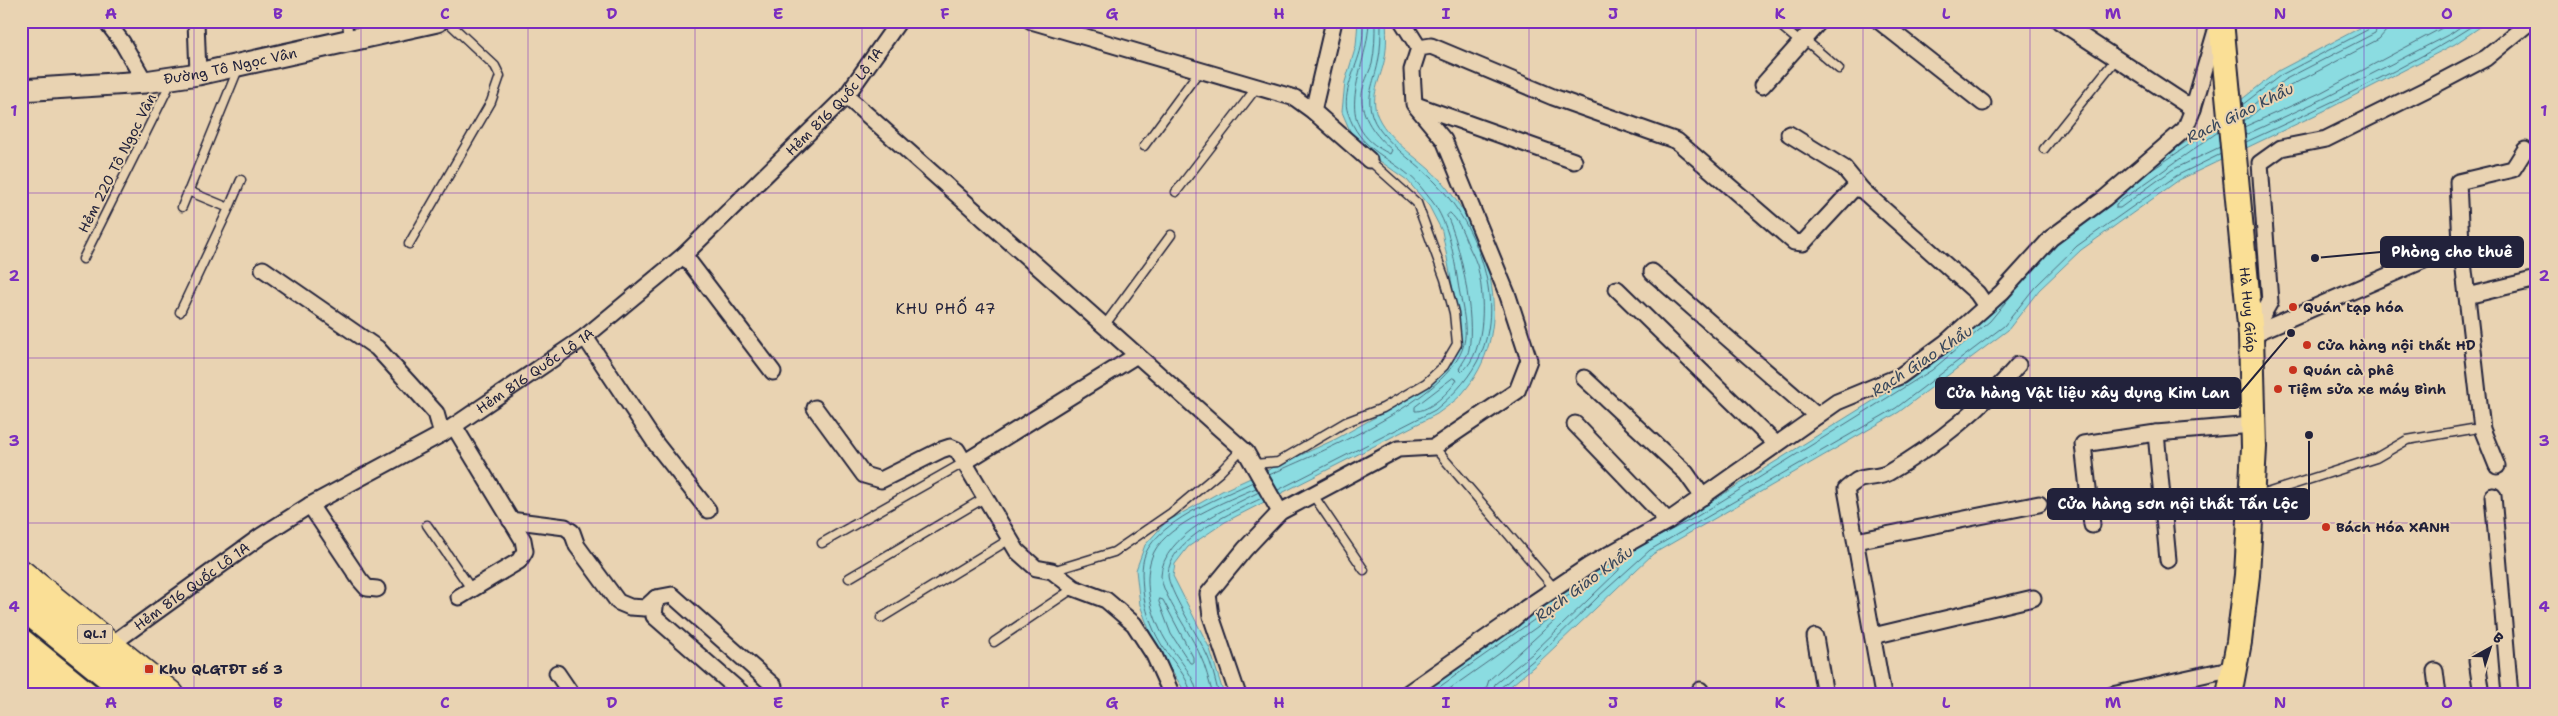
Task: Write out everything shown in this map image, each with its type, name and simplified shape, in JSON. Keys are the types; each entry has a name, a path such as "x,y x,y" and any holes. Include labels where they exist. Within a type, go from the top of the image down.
{"highway":[{"name":"QL.1","path":"21,574 170,695"},
{"name":"QL.1","path":"21,604 133,695"},
{"path":"21,643 85,695"}],"main road":[{"name":"Hà Huy Giáp","path":"2221,28 2251,335 2253,425 2252,497 2247,575 2229,695"}],"street":[{"path":"106,21 122,42 145,82"},
{"path":"196,21 198,74"},
{"name":"Đường Tô Ngọc Vân","path":"21,90 145,82 174,78 239,67 348,32 437,21"},
{"name":"Hẻm 816 Quốc Lộ 1A","path":"109,646 213,568 310,505 448,430 586,337 684,255 846,96 899,21"},
{"path":"1031,21 1295,98 1314,111 1369,160"},
{"path":"1314,111 1334,21"},
{"path":"1238,695 1211,616 1208,594 1245,549 1279,510 1313,495 1398,449 1434,447 1517,391 1529,360 1508,296 1444,140 1414,104 1412,70 1419,48 1402,21"},
{"path":"1762,86 1820,21"},
{"path":"1879,21 1983,103"},
{"path":"2059,21 2193,110"},
{"path":"2251,335 2270,302 2260,163 2281,148 2326,139 2429,88 2486,58 2532,21"},
{"path":"1405,695 1512,620 1526,608 1590,565 1668,522 1837,402 1900,376 1945,343 1986,306 2051,238 2106,198 2184,130 2193,110 2221,28"},
{"path":"1419,48 1431,46 1553,97 1676,142 1794,242 1802,243 1854,188 1862,190"},
{"path":"846,96 1242,449 1254,464 1279,510"},
{"path":"1414,104 1574,161"},
{"path":"1788,134 1844,168 1862,190 1977,293 1986,306"},
{"path":"2497,466 2484,435 2461,244 2458,182 2513,169 2525,150"},
{"path":"2251,335 2461,244"},
{"path":"684,255 772,372"},
{"path":"263,269 377,348 436,413 523,540 525,551 520,562 466,594"},
{"path":"1652,272 1817,416"},
{"path":"2467,296 2537,279"},
{"path":"1617,289 1776,444"},
{"path":"586,337 656,444 708,510"},
{"path":"965,462 1137,355"},
{"path":"1883,695 1846,489 1859,480 1884,475 1919,455 1950,432 1993,394 2018,365"},
{"path":"1584,378 1686,473 1703,497"},
{"path":"815,408 864,475 881,480 950,447 957,450 1017,551 1036,568 1052,571 1074,588 1106,600 1134,624 1154,655 1172,695"},
{"path":"1575,424 1668,522"},
{"path":"2092,524 2083,444 2156,432 2253,425"},
{"path":"2156,432 2168,560"},
{"path":"2493,496 2510,695"},
{"path":"1856,541 2039,504"},
{"path":"310,505 360,580 367,588 377,589"},
{"path":"510,520 565,527 572,532 577,546 618,602 630,607 645,608 656,598 672,595 774,686 774,695"},
{"path":"656,598 654,616 744,695"},
{"path":"1873,636 2033,598"},
{"path":"1815,637 1825,695"},
{"path":"2477,661 2482,695"},
{"path":"2112,695 2234,668"},
{"path":"2435,671 2438,695"},
{"path":"557,673 572,695"}],"lane":[{"path":"409,244 491,102 500,76 495,66 447,21"},
{"path":"1775,21 1839,69"},
{"path":"2044,149 2116,59"},
{"path":"182,207 239,67"},
{"path":"1144,146 1200,70"},
{"name":"Hẻm 220 Tô Ngọc Vân","path":"83,259 174,78"},
{"path":"1176,192 1257,87"},
{"path":"1254,464 1278,462 1346,422 1384,408 1426,383 1444,366 1457,344 1454,313 1447,287 1417,203 1369,160"},
{"path":"180,312 229,208 240,180"},
{"path":"188,191 229,208"},
{"path":"1104,326 1171,235"},
{"path":"2252,497 2376,458 2407,440 2472,429"},
{"path":"1434,447 1556,589"},
{"path":"1052,571 1114,552 1171,513 1220,472 1242,449"},
{"path":"822,543 965,462"},
{"path":"1313,495 1364,570"},
{"path":"849,578 986,497"},
{"path":"427,525 466,594"},
{"path":"881,618 1010,539"},
{"path":"994,642 1074,588"}],"water":[{"path":"1358,21 1386,21 1385,55 1375,98 1378,117 1399,144 1442,182 1460,205 1474,231 1485,258 1492,287 1493,315 1489,343 1479,370 1461,395 1437,414 1225,522 1188,547 1175,564 1173,576 1210,649 1224,695 1187,695 1154,643 1140,605 1136,570 1145,545 1166,522 1222,491 1336,439 1408,399 1446,369 1458,348 1460,327 1442,231 1429,206 1407,180 1367,152 1353,138 1342,112 1345,82 1356,46"},
{"name":"Rạch Giao Khẩu","path":"2373,21 2489,21 2455,44 2328,109 2179,180 2081,250 2039,290 2008,330 1899,412 1653,554 1539,662 1500,695 1409,695 1590,567 1693,513 1929,366 1987,317 2034,257 2140,172 2195,136 2278,71"}],"place":[{"name":"Phòng cho thuê","path":"2315,258"},
{"name":"Quán tạp hóa","path":"2293,307"},
{"name":"Cửa hàng Vật liệu xây dụng Kim Lan","path":"2291,333"},
{"name":"Cửa hàng nội thất HD","path":"2307,345"},
{"name":"Quán cà phê","path":"2293,370"},
{"name":"Tiệm sửa xe máy Bình","path":"2278,389"},
{"name":"Cửa hàng sơn nội thất Tấn Lộc","path":"2309,435"},
{"name":"Bách Hóa XANH","path":"2326,527"},
{"name":"Khu QLGTĐT số 3","path":"149,669"}],"district":[{"name":"KHU PHỐ 47","path":"946,309"}]}
